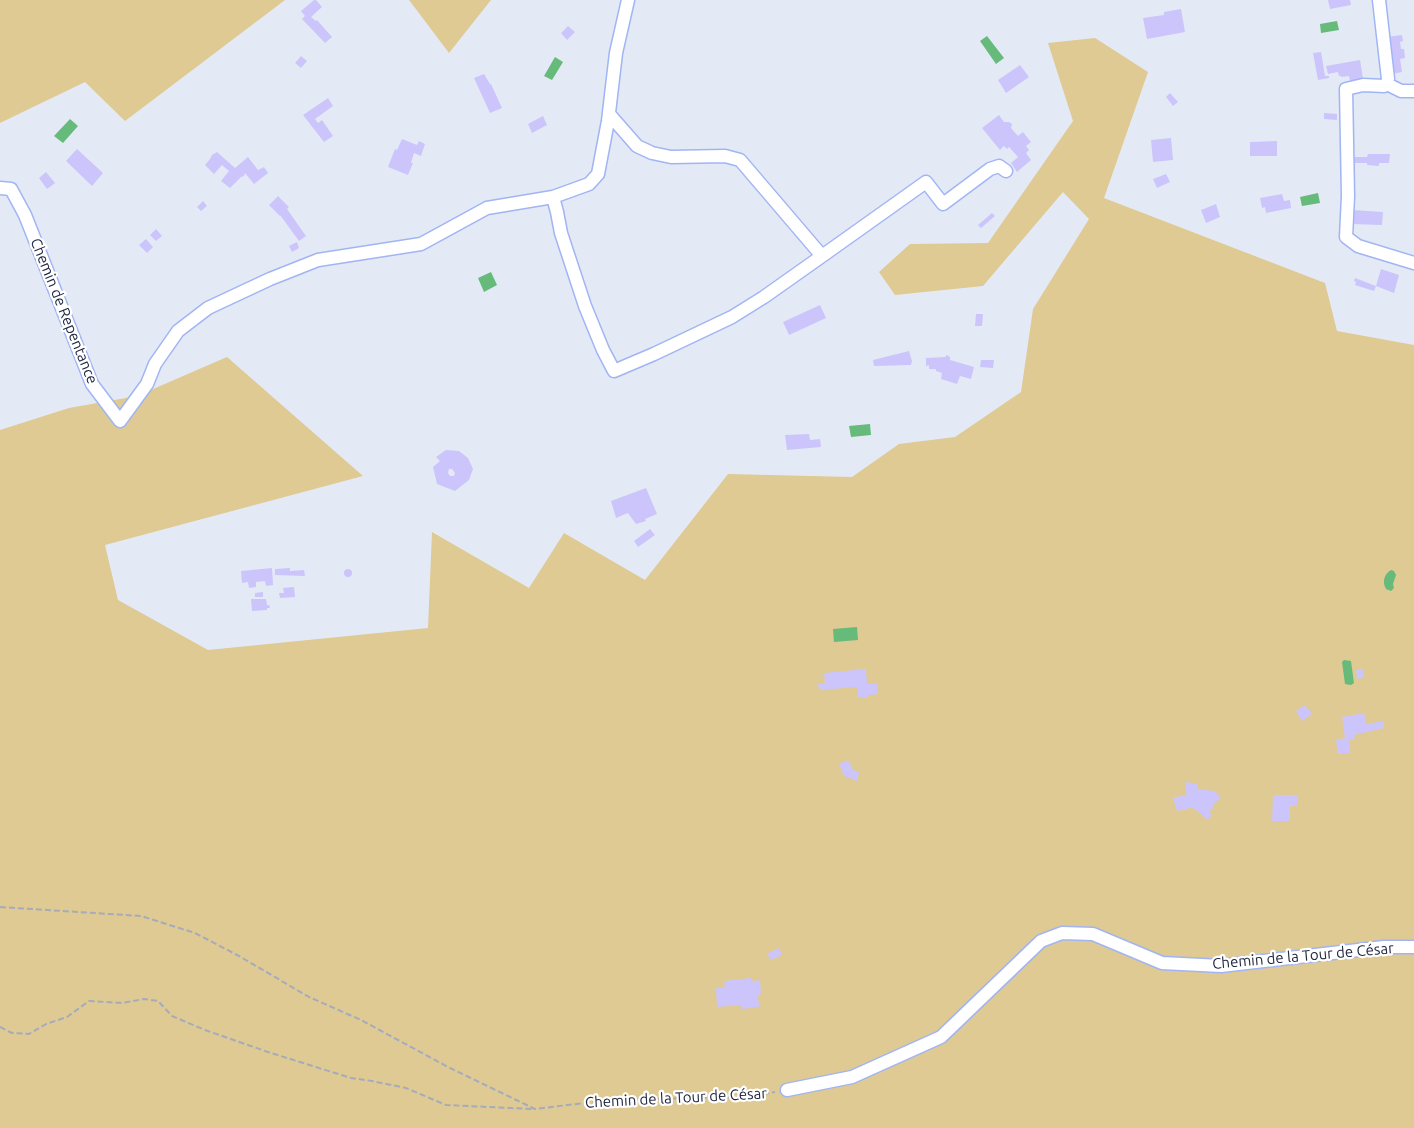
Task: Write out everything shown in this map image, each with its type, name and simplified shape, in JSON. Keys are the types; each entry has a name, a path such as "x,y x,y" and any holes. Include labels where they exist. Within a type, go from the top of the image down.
{"street":[{"name":"Chemin de Repentance","path":"0,188 11,189 25,215 92,384 120,421 147,384 155,364 178,331 208,308 318,260 421,244 488,208 553,197 589,184 598,174 609,114 616,53 628,0"},
{"path":"1379,0 1387,84"},
{"path":"1414,91 1401,91 1387,84 1384,86 1363,85 1346,89 1348,196 1346,237 1359,246 1414,263"},
{"path":"609,114 637,146 652,153 671,157 725,156 740,160 822,256"},
{"path":"553,197 561,233 585,306 614,371 732,317 764,297 926,182 943,204 990,169 999,166 1006,171"},
{"name":"Chemin de la Tour de César","path":"788,1090 852,1077 941,1037 1041,941 1062,933 1093,934 1162,963 1221,966 1384,947 1414,947"}],"path":[{"path":"0,907 141,916 195,933 309,997 361,1020 448,1067 535,1109"},
{"name":"Chemin de la Tour de César","path":"0,1027 12,1033 29,1034 46,1024 66,1017 89,1001 122,1003 144,999 158,1001 172,1016 206,1030 351,1078 406,1088 446,1105 535,1109 609,1100 745,1097 788,1090"}],"shaded area":[{"path":"0,0 285,0 125,121 85,82 0,123"},
{"path":"409,0 491,0 449,53"},
{"path":"1337,21 1339,30 1321,33 1320,24"},
{"path":"987,36 1004,58 996,64 980,41"},
{"path":"1095,38 1148,72 1104,198 1325,283 1337,331 1414,345 1414,1128 0,1128 0,430 69,408 137,396 227,357 363,476 105,545 118,600 208,650 428,628 432,532 529,588 564,533 645,580 728,474 852,477 899,444 955,437 1021,392 1033,309 1089,219 1063,192 983,286 895,295 879,272 910,244 988,243 1073,121 1048,43"},
{"path":"555,57 563,62 552,80 544,76"},
{"path":"70,119 78,126 63,143 54,136"},
{"path":"1318,193 1320,203 1302,206 1300,197"},
{"path":"491,272 497,285 484,292 478,278"},
{"path":"870,424 871,435 851,437 849,426"},
{"path":"1391,570 1396,575 1394,588 1391,591 1386,589 1384,581 1385,576"},
{"path":"857,627 858,640 834,642 833,629"},
{"path":"1351,661 1354,683 1351,685 1345,684 1342,662"}],"building":[{"path":"314,0 322,7 311,17 317,20 332,37 325,43 302,19 305,16 301,11"},
{"path":"1328,0 1350,0 1351,5 1330,9"},
{"path":"1181,9 1185,32 1147,39 1143,18 1164,15 1164,12"},
{"path":"568,26 575,32 567,40 561,33"},
{"path":"1402,35 1403,41 1400,42 1405,58 1400,59 1402,72 1392,74 1386,37"},
{"path":"1321,52 1325,76 1329,78 1318,80 1313,53"},
{"path":"301,56 307,61 301,68 295,63"},
{"path":"1360,60 1363,79 1350,81 1349,76 1341,77 1338,72 1328,74 1326,66"},
{"path":"1020,65 1029,77 1006,93 998,80"},
{"path":"484,74 502,108 490,113 474,78"},
{"path":"1170,93 1178,102 1173,106 1166,97"},
{"path":"328,98 333,106 315,119 318,123 322,120 333,136 324,142 303,115"},
{"path":"1324,113 1337,114 1337,120 1324,119"},
{"path":"999,115 1004,122 1012,124 1011,128 1018,136 1023,132 1031,142 1026,146 1029,150 1026,153 1031,160 1017,172 1011,163 1018,157 1009,147 1007,149 1004,146 1000,150 982,128"},
{"path":"543,116 547,125 532,133 528,124"},
{"path":"1171,138 1173,160 1153,162 1151,140"},
{"path":"402,139 417,145 419,141 425,144 421,156 414,153 408,175 388,167"},
{"path":"1277,141 1277,156 1250,156 1250,142"},
{"path":"77,149 103,173 92,186 66,161"},
{"path":"217,152 235,168 248,157 258,170 264,167 268,173 254,184 245,173 230,188 221,181 229,171 222,165 214,174 205,165"},
{"path":"1368,154 1390,154 1389,163 1379,163 1379,166 1354,163 1352,157 1367,157"},
{"path":"46,172 55,183 47,189 39,178"},
{"path":"1166,174 1170,182 1157,188 1153,179"},
{"path":"1282,194 1284,201 1290,200 1291,208 1266,213 1265,207 1262,208 1260,198"},
{"path":"278,196 289,207 287,209 306,236 299,241 280,215 269,205"},
{"path":"203,201 207,206 201,211 197,207"},
{"path":"1216,204 1220,217 1206,223 1201,210"},
{"path":"1352,210 1383,212 1382,225 1350,224"},
{"path":"992,213 995,216 981,228 978,225"},
{"path":"156,229 162,236 156,241 150,235"},
{"path":"146,239 153,247 147,253 139,245"},
{"path":"297,242 299,248 292,252 289,246"},
{"path":"1381,269 1399,275 1394,293 1376,286"},
{"path":"1355,278 1376,286 1374,291 1355,285"},
{"path":"820,305 826,318 789,335 783,322"},
{"path":"976,314 983,314 982,326 975,326"},
{"path":"909,351 911,365 874,366 873,360"},
{"path":"947,355 950,360 974,367 971,379 960,376 957,384 941,379 942,373 936,369 929,369 929,365 926,366 926,358"},
{"path":"981,360 994,360 993,368 980,367"},
{"path":"809,434 810,440 820,439 821,447 787,450 785,435"},
{"path":"446,450 459,451 468,458 473,469 469,480 455,491 437,484 433,467 440,461 436,457","holes":["449,469 455,473 454,476 448,473"]},
{"path":"646,488 657,514 636,524 628,513 616,518 611,501"},
{"path":"650,529 655,535 638,547 634,541"},
{"path":"272,568 273,585 266,586 265,581 256,582 256,587 249,588 248,582 242,583 241,571"},
{"path":"290,568 290,571 304,570 305,576 275,575 275,569"},
{"path":"348,569 352,573 348,577 344,573"},
{"path":"294,587 295,597 280,598 279,593 284,593 283,588"},
{"path":"263,592 263,597 255,597 255,593"},
{"path":"251,599 266,599 270,608 252,611"},
{"path":"866,669 867,684 877,683 878,694 858,698 857,687 819,690 818,684 825,683 824,673"},
{"path":"1356,669 1363,669 1363,678 1357,679"},
{"path":"1305,705 1312,714 1302,721 1296,711"},
{"path":"1364,713 1366,724 1384,721 1384,728 1354,735 1355,739 1349,740 1350,753 1338,754 1336,740 1345,738 1342,717"},
{"path":"848,760 853,770 859,772 857,781 844,776 839,764"},
{"path":"1186,782 1198,784 1197,789 1215,791 1221,798 1212,806 1214,808 1209,811 1212,815 1207,820 1195,809 1189,807 1177,811 1173,798 1187,794"},
{"path":"1273,795 1298,795 1297,806 1290,806 1290,821 1272,821"},
{"path":"779,948 782,955 771,960 767,954"},
{"path":"751,978 751,981 760,980 759,1007 742,1009 741,1005 717,1007 716,988 725,987 724,981"}]}
